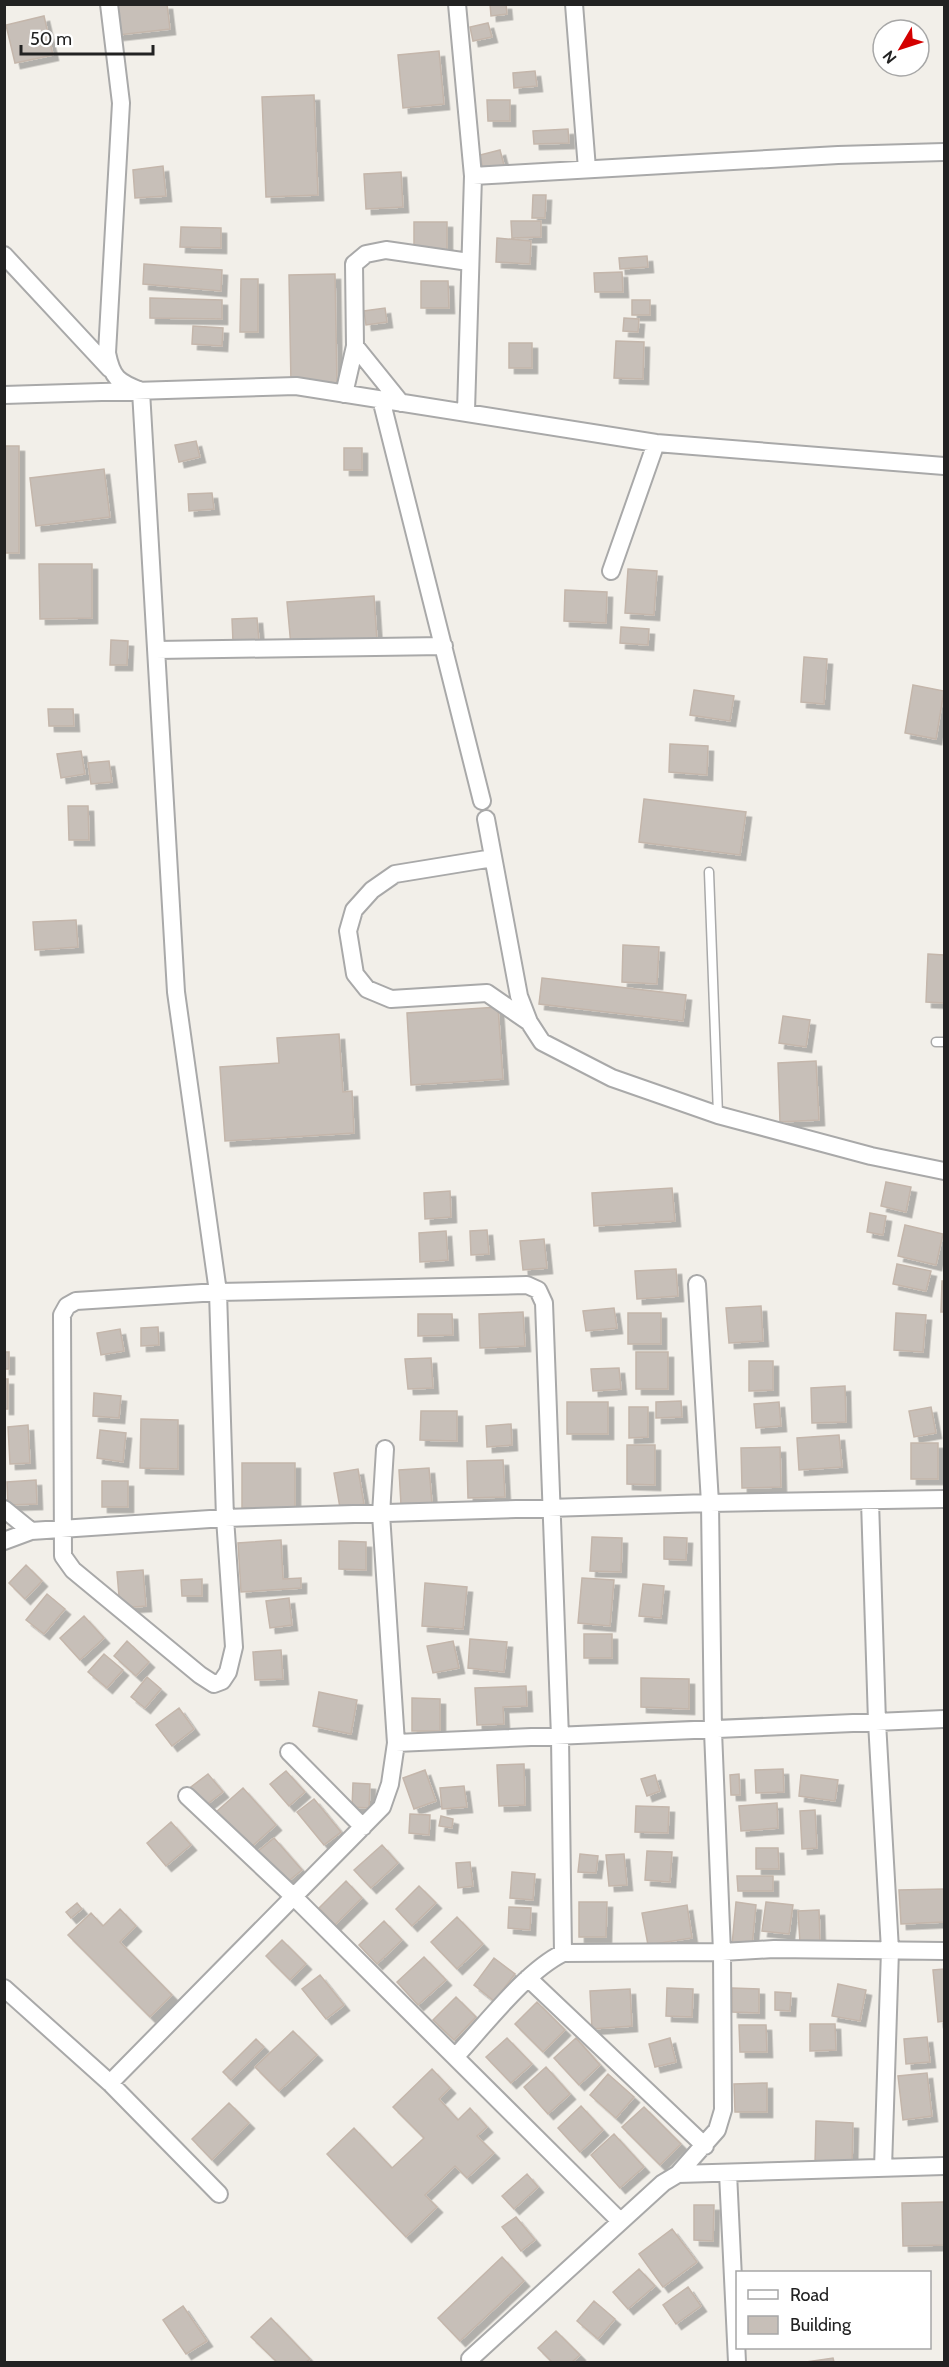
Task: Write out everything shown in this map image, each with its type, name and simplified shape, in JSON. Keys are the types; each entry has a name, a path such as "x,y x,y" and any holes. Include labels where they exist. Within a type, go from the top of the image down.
{"street":[{"path":"109,4 121,103 107,353 110,370"},
{"path":"457,4 473,176 466,411"},
{"path":"574,4 587,169"},
{"path":"473,176 838,155 945,152"},
{"path":"344,394 355,346 354,264 366,254 386,250 469,262"},
{"path":"4,255 122,384 141,391"},
{"path":"355,346 401,402"},
{"path":"4,395 296,386 656,442 945,466"},
{"path":"141,391 176,992 218,1292 225,1518 234,1647 228,1672 222,1681 214,1684 73,1570 63,1556 62,1315 67,1306 76,1301 218,1292 527,1285 538,1290 544,1303 552,1508 560,1737 563,1953"},
{"path":"381,399 482,801"},
{"path":"611,571 656,442"},
{"path":"156,650 444,646"},
{"path":"486,819 519,996 529,1022 542,1042 612,1078 718,1115 871,1156 945,1171"},
{"path":"493,858 395,874 372,890 354,910 348,931 355,974 367,989 392,999 487,993 529,1022"},
{"path":"470,2359 620,2221 663,2183 678,2174 717,2130 723,2110 722,1952 713,1731 710,1503 696,1284"},
{"path":"110,2083 382,1807 390,1784 396,1743 381,1514 385,1449"},
{"path":"4,1541 31,1531 225,1518 710,1503 945,1499"},
{"path":"870,1501 877,1722 890,1950 883,2168"},
{"path":"4,1509 31,1531"},
{"path":"396,1743 713,1731 945,1719"},
{"path":"289,1752 363,1827"},
{"path":"187,1796 293,1896 620,2221"},
{"path":"456,2056 528,1978 546,1961 563,1953 722,1952 774,1949 945,1951"},
{"path":"528,1978 705,2146"},
{"path":"4,1988 110,2083 219,2194"},
{"path":"678,2174 945,2166"},
{"path":"728,2172 736,2362"}],"lane":[{"path":"709,872 718,1115"}],"building":[{"path":"114,4 167,4 170,29 118,35"},
{"path":"490,4 506,4 507,14 491,16"},
{"path":"44,16 53,55 15,63 6,25"},
{"path":"488,23 492,37 473,41 470,27"},
{"path":"439,51 444,104 403,108 398,55"},
{"path":"535,71 537,86 514,88 513,73"},
{"path":"314,95 318,195 266,197 262,97"},
{"path":"487,100 510,100 510,121 488,121"},
{"path":"568,129 569,143 534,144 533,131"},
{"path":"500,150 505,169 484,174 480,155"},
{"path":"163,166 166,196 135,198 133,170"},
{"path":"401,172 403,207 366,209 364,174"},
{"path":"533,195 546,195 545,218 532,218"},
{"path":"511,221 541,221 541,237 512,238"},
{"path":"414,222 447,222 447,250 414,251"},
{"path":"181,227 221,228 221,248 180,247"},
{"path":"497,238 531,241 530,264 496,262"},
{"path":"647,256 648,267 620,269 619,258"},
{"path":"144,264 222,270 221,291 143,284"},
{"path":"622,272 623,292 595,292 594,273"},
{"path":"335,274 337,384 291,384 289,275"},
{"path":"241,279 258,279 258,332 240,332"},
{"path":"421,281 448,281 449,308 421,308"},
{"path":"150,298 222,300 222,319 150,318"},
{"path":"632,300 650,300 650,315 632,315"},
{"path":"385,308 387,322 366,325 364,311"},
{"path":"624,318 639,319 638,332 623,331"},
{"path":"193,326 223,328 222,346 192,344"},
{"path":"616,341 644,342 643,379 614,378"},
{"path":"509,343 532,343 532,368 509,368"},
{"path":"196,441 200,457 179,462 175,445"},
{"path":"4,446 19,446 19,553 4,553"},
{"path":"344,448 362,448 362,470 344,470"},
{"path":"104,469 110,517 36,526 30,478"},
{"path":"212,493 214,509 189,511 188,494"},
{"path":"39,564 92,564 92,618 40,619"},
{"path":"628,569 657,571 654,615 625,613"},
{"path":"565,590 607,592 606,623 564,621"},
{"path":"374,596 377,641 291,646 287,602"},
{"path":"257,618 259,641 233,642 232,619"},
{"path":"621,627 649,629 648,645 620,643"},
{"path":"111,640 128,641 127,665 110,665"},
{"path":"804,657 827,659 824,704 801,702"},
{"path":"913,685 944,691 936,739 905,733"},
{"path":"694,690 734,696 730,721 690,715"},
{"path":"48,709 73,709 74,726 49,726"},
{"path":"670,744 708,746 707,775 669,772"},
{"path":"81,751 85,774 61,778 57,754"},
{"path":"109,761 112,782 91,784 88,763"},
{"path":"644,799 746,812 740,855 639,842"},
{"path":"68,806 88,806 89,840 69,840"},
{"path":"76,920 78,947 35,950 33,922"},
{"path":"623,945 659,947 657,984 622,982"},
{"path":"928,954 944,955 944,1003 926,1002"},
{"path":"542,978 686,995 683,1021 539,1004"},
{"path":"498,1007 503,1079 411,1085 407,1013"},
{"path":"783,1016 810,1020 806,1047 779,1043"},
{"path":"339,1034 343,1092 352,1091 354,1133 225,1141 220,1067 279,1063 277,1038"},
{"path":"816,1061 819,1120 780,1122 778,1063"},
{"path":"886,1182 911,1187 906,1212 881,1206"},
{"path":"672,1188 675,1221 594,1226 592,1193"},
{"path":"450,1191 451,1217 425,1219 424,1193"},
{"path":"870,1213 886,1216 883,1235 867,1232"},
{"path":"905,1225 943,1234 936,1265 898,1256"},
{"path":"487,1230 489,1254 471,1255 470,1231"},
{"path":"446,1231 448,1260 420,1262 419,1233"},
{"path":"544,1239 547,1268 523,1270 520,1241"},
{"path":"897,1264 931,1271 926,1291 893,1284"},
{"path":"676,1269 678,1296 637,1299 635,1271"},
{"path":"942,1281 944,1281 944,1312 941,1312"},
{"path":"761,1306 763,1341 729,1343 726,1308"},
{"path":"614,1308 617,1328 586,1331 583,1311"},
{"path":"523,1312 525,1346 480,1348 479,1314"},
{"path":"628,1313 661,1313 661,1344 628,1344"},
{"path":"896,1313 926,1315 923,1352 894,1350"},
{"path":"418,1314 452,1314 453,1335 418,1336"},
{"path":"158,1327 159,1345 141,1346 141,1328"},
{"path":"120,1329 124,1351 101,1355 97,1333"},
{"path":"4,1352 9,1352 9,1369 4,1369"},
{"path":"636,1352 668,1352 668,1389 636,1389"},
{"path":"431,1358 433,1388 408,1389 405,1359"},
{"path":"749,1361 773,1361 773,1390 749,1391"},
{"path":"619,1368 621,1389 593,1391 591,1369"},
{"path":"4,1379 8,1379 8,1409 4,1409"},
{"path":"845,1386 846,1422 812,1423 811,1388"},
{"path":"94,1393 121,1396 119,1418 93,1416"},
{"path":"681,1401 682,1417 656,1418 656,1402"},
{"path":"567,1402 608,1402 608,1434 567,1434"},
{"path":"779,1402 781,1426 756,1428 754,1404"},
{"path":"629,1407 648,1407 648,1437 629,1438"},
{"path":"931,1407 936,1433 914,1437 909,1411"},
{"path":"421,1411 457,1411 457,1441 420,1440"},
{"path":"141,1419 178,1420 178,1469 140,1468"},
{"path":"511,1424 512,1445 487,1447 486,1426"},
{"path":"28,1425 30,1463 10,1464 8,1427"},
{"path":"100,1430 126,1433 123,1462 97,1458"},
{"path":"839,1435 842,1467 799,1470 797,1438"},
{"path":"911,1443 938,1443 938,1479 911,1479"},
{"path":"627,1445 655,1445 655,1485 627,1484"},
{"path":"780,1447 781,1487 742,1488 741,1448"},
{"path":"503,1460 505,1497 468,1498 467,1461"},
{"path":"242,1463 295,1463 295,1508 242,1508"},
{"path":"429,1468 432,1503 401,1505 399,1470"},
{"path":"358,1469 364,1504 340,1508 334,1473"},
{"path":"36,1480 37,1504 8,1505 7,1482"},
{"path":"102,1481 128,1481 128,1507 102,1507"},
{"path":"592,1537 622,1538 621,1572 590,1571"},
{"path":"664,1537 687,1538 686,1560 664,1559"},
{"path":"281,1540 283,1579 301,1578 301,1588 241,1592 238,1543"},
{"path":"339,1541 366,1542 366,1570 339,1569"},
{"path":"26,1565 42,1581 25,1599 9,1583"},
{"path":"143,1570 146,1606 120,1608 117,1572"},
{"path":"582,1578 614,1580 610,1626 578,1623"},
{"path":"202,1579 202,1596 182,1596 181,1580"},
{"path":"425,1583 467,1587 463,1629 422,1626"},
{"path":"643,1584 664,1586 661,1618 639,1616"},
{"path":"47,1594 65,1609 44,1634 26,1620"},
{"path":"289,1598 292,1625 270,1628 266,1601"},
{"path":"84,1616 104,1638 80,1660 60,1638"},
{"path":"584,1634 612,1634 612,1658 584,1658"},
{"path":"470,1639 507,1642 504,1672 468,1668"},
{"path":"127,1641 149,1662 136,1676 114,1656"},
{"path":"453,1641 459,1668 433,1673 427,1646"},
{"path":"281,1650 283,1679 255,1680 253,1652"},
{"path":"104,1654 123,1670 107,1688 88,1672"},
{"path":"147,1677 161,1689 145,1708 131,1697"},
{"path":"641,1678 689,1679 689,1709 641,1707"},
{"path":"526,1686 527,1706 503,1707 504,1724 477,1725 475,1688"},
{"path":"319,1692 357,1700 351,1734 313,1726"},
{"path":"412,1698 440,1699 440,1731 412,1731"},
{"path":"179,1708 194,1729 172,1746 156,1725"},
{"path":"524,1764 525,1805 499,1806 497,1765"},
{"path":"783,1769 784,1792 756,1793 755,1770"},
{"path":"425,1770 436,1801 414,1809 403,1778"},
{"path":"286,1771 305,1792 289,1806 270,1784"},
{"path":"208,1774 223,1792 205,1806 191,1787"},
{"path":"739,1774 740,1795 731,1795 730,1775"},
{"path":"655,1775 660,1791 647,1796 641,1779"},
{"path":"801,1775 838,1780 835,1801 799,1796"},
{"path":"353,1783 370,1784 369,1808 352,1807"},
{"path":"464,1786 467,1807 442,1809 440,1788"},
{"path":"243,1788 276,1825 249,1849 216,1812"},
{"path":"314,1799 341,1832 324,1845 297,1812"},
{"path":"777,1803 778,1828 741,1831 739,1806"},
{"path":"636,1806 669,1807 668,1833 635,1832"},
{"path":"815,1810 817,1848 802,1849 800,1811"},
{"path":"410,1814 430,1815 429,1835 409,1833"},
{"path":"441,1816 453,1819 452,1828 439,1826"},
{"path":"171,1822 191,1845 166,1866 147,1843"},
{"path":"274,1838 302,1870 285,1884 257,1852"},
{"path":"382,1845 398,1863 371,1888 354,1870"},
{"path":"756,1848 778,1848 779,1869 756,1869"},
{"path":"647,1851 672,1852 670,1882 645,1880"},
{"path":"580,1854 598,1856 596,1873 578,1872"},
{"path":"624,1854 627,1885 609,1886 606,1855"},
{"path":"470,1862 473,1886 458,1888 456,1863"},
{"path":"512,1872 535,1874 533,1900 510,1898"},
{"path":"737,1876 773,1876 773,1891 738,1891"},
{"path":"346,1881 362,1898 335,1925 319,1908"},
{"path":"419,1886 436,1903 412,1926 396,1909"},
{"path":"944,1889 944,1922 901,1924 899,1890"},
{"path":"579,1902 607,1902 606,1937 579,1937"},
{"path":"736,1902 756,1905 752,1947 732,1945"},
{"path":"766,1902 793,1905 789,1934 762,1931"},
{"path":"77,1903 82,1909 71,1918 66,1912"},
{"path":"687,1905 692,1938 648,1945 642,1913"},
{"path":"509,1907 531,1908 530,1930 508,1928"},
{"path":"120,1909 136,1926 120,1942 172,1995 150,2017 68,1935 91,1913 103,1926"},
{"path":"819,1910 820,1942 800,1943 798,1911"},
{"path":"457,1917 483,1944 457,1969 431,1942"},
{"path":"384,1921 402,1940 377,1964 359,1945"},
{"path":"282,1940 306,1964 290,1980 266,1956"},
{"path":"424,1957 446,1980 418,2005 397,1982"},
{"path":"494,1958 515,1974 494,2001 474,1985"},
{"path":"944,1969 944,2021 938,2022 933,1970"},
{"path":"320,1975 344,2005 326,2019 302,1989"},
{"path":"838,1984 866,1990 860,2021 832,2016"},
{"path":"667,1988 693,1989 692,2017 666,2016"},
{"path":"732,1988 759,1989 759,2013 732,2012"},
{"path":"630,1989 632,2026 592,2029 590,1991"},
{"path":"775,1992 791,1993 790,2011 775,2010"},
{"path":"456,1997 476,2017 454,2040 433,2020"},
{"path":"537,2002 565,2030 543,2052 515,2024"},
{"path":"810,2024 835,2024 836,2050 810,2051"},
{"path":"739,2025 766,2025 767,2052 740,2052"},
{"path":"293,2031 317,2055 279,2091 255,2067"},
{"path":"927,2037 930,2062 906,2064 904,2039"},
{"path":"507,2038 532,2064 511,2083 486,2057"},
{"path":"576,2038 600,2065 579,2085 554,2058"},
{"path":"670,2038 676,2062 655,2067 649,2044"},
{"path":"256,2039 264,2047 231,2080 223,2072"},
{"path":"546,2067 570,2094 548,2114 524,2087"},
{"path":"432,2069 450,2088 439,2099 458,2120 470,2108 487,2127 477,2136 494,2153 467,2178 455,2166 425,2195 437,2207 406,2237 327,2154 354,2128 392,2168 424,2138 393,2107"},
{"path":"927,2073 932,2116 903,2120 898,2076"},
{"path":"608,2074 634,2097 616,2118 590,2095"},
{"path":"767,2083 767,2112 735,2112 734,2084"},
{"path":"229,2103 249,2123 212,2160 192,2139"},
{"path":"581,2106 603,2130 580,2152 558,2128"},
{"path":"644,2107 681,2144 660,2165 622,2127"},
{"path":"816,2121 853,2123 852,2165 815,2164"},
{"path":"614,2134 644,2167 620,2188 591,2155"},
{"path":"527,2174 538,2187 514,2209 502,2196"},
{"path":"944,2202 944,2245 903,2246 902,2203"},
{"path":"694,2205 714,2205 713,2241 694,2240"},
{"path":"516,2217 535,2240 521,2251 502,2227"},
{"path":"672,2229 697,2262 663,2287 639,2254"},
{"path":"502,2257 524,2281 460,2341 438,2318"},
{"path":"639,2269 655,2286 628,2309 613,2292"},
{"path":"688,2287 701,2306 676,2324 663,2305"},
{"path":"594,2301 615,2319 598,2339 577,2321"},
{"path":"183,2306 207,2341 186,2354 163,2320"},
{"path":"271,2318 310,2359 306,2362 277,2362 251,2337"},
{"path":"556,2331 580,2355 572,2362 552,2362 538,2348"},
{"path":"833,2358 834,2362 806,2362"}]}
